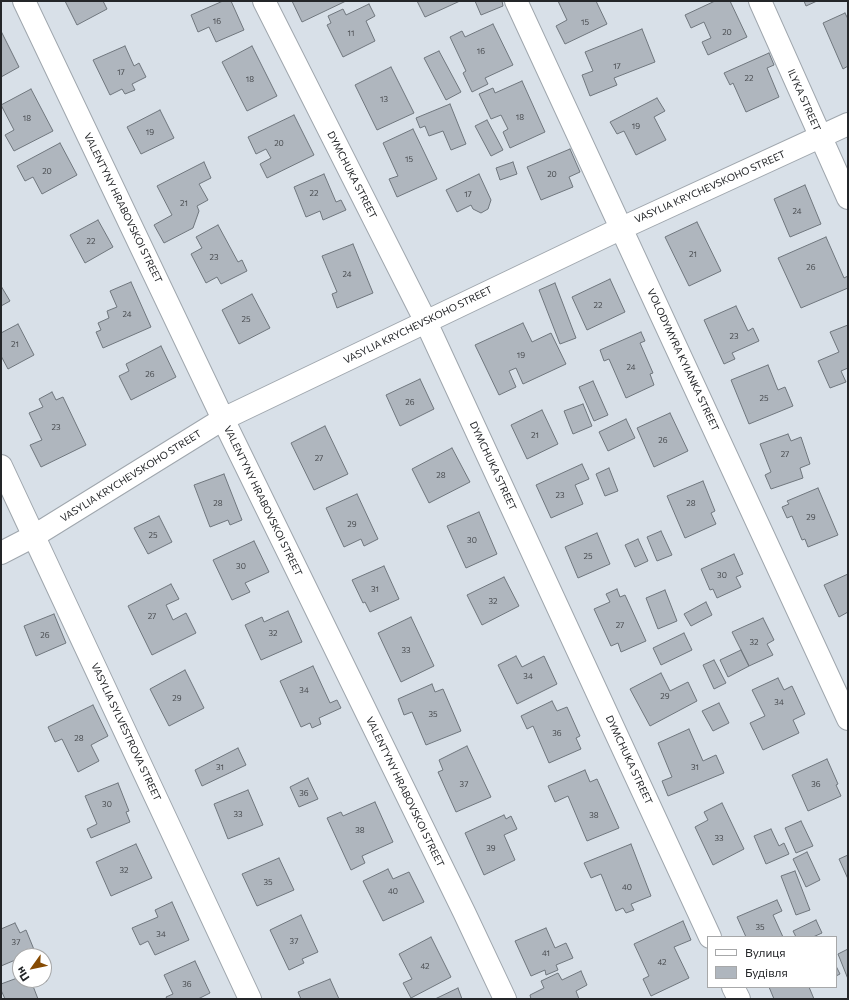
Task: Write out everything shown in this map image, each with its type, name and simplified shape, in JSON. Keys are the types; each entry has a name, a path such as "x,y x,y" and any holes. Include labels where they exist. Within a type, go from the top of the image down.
{"street":[{"name":"VALENTYNY HRABOVSKOI STREET","path":"24,1 223,419 505,999"},
{"name":"DYMCHUKA STREET","path":"264,1 426,322 710,936"},
{"name":"VOLODYMYRA KYIANKA STREET","path":"516,1 848,720"},
{"name":"ILYKA STREET","path":"760,1 848,198"},
{"name":"VASYLIA KRYCHEVSKOHO STREET","path":"1,553 34,536 223,419 622,228 848,124"},
{"name":"VASYLIA SYLVESTROVA STREET","path":"1,466 250,999"},
{"path":"734,988 739,999"}],"building":[{"path":"65,1 103,1 107,9 77,25"},
{"path":"223,1 231,1 244,30 216,42 209,27 198,32 191,15"},
{"path":"292,1 346,1 302,22"},
{"path":"417,1 460,1 425,17"},
{"path":"475,1 502,1 503,6 481,15"},
{"path":"558,1 596,1 607,24 565,44 556,26 567,20"},
{"path":"715,1 730,1 747,37 708,55 702,42 711,38 704,22 691,28 685,15"},
{"path":"804,1 817,1 806,6"},
{"path":"369,4 375,16 366,21 375,41 343,57 327,25 331,23 328,16 343,9 346,15"},
{"path":"845,13 848,19 848,66 843,69 823,23"},
{"path":"493,24 513,65 485,78 488,84 472,92 463,73 466,71 450,37 462,31 465,37"},
{"path":"642,29 655,62 614,78 617,85 590,96 582,75 593,71 585,52"},
{"path":"1,31 19,67 1,77"},
{"path":"125,46 134,66 139,63 146,77 132,84 135,90 125,94 122,89 110,95 93,60"},
{"path":"252,46 277,96 247,111 222,62"},
{"path":"439,51 461,92 446,100 424,58"},
{"path":"769,53 774,65 767,68 779,97 746,112 733,83 730,85 724,73"},
{"path":"391,67 414,113 377,130 355,85"},
{"path":"522,81 545,132 510,148 503,132 508,129 501,115 491,119 479,94 493,88 495,93"},
{"path":"31,89 53,131 14,151 5,135 14,130 1,105"},
{"path":"657,98 665,111 654,117 666,140 636,155 624,131 617,134 610,122"},
{"path":"450,104 466,144 451,150 443,131 429,136 425,126 420,128 416,118"},
{"path":"160,110 174,138 141,154 127,127"},
{"path":"294,115 314,155 267,178 260,164 271,158 266,149 256,154 248,137"},
{"path":"487,120 503,150 491,156 475,126"},
{"path":"413,129 437,179 397,197 389,179 398,176 383,143"},
{"path":"60,143 77,175 42,194 33,177 25,181 17,166"},
{"path":"570,149 580,172 569,177 573,187 541,200 527,167"},
{"path":"204,162 211,178 199,184 208,200 197,206 199,211 193,228 164,243 154,225 172,215 157,186"},
{"path":"513,162 517,174 500,180 496,168"},
{"path":"324,174 336,202 341,200 346,210 323,220 320,211 306,217 294,187"},
{"path":"479,174 491,200 488,209 481,213 473,209 471,205 457,212 446,190"},
{"path":"805,185 821,224 790,237 774,199"},
{"path":"98,220 113,247 85,263 70,235"},
{"path":"697,222 721,271 689,286 665,237"},
{"path":"218,225 238,262 242,260 247,271 221,284 217,277 206,283 191,254 202,248 196,237"},
{"path":"826,237 844,278 848,276 848,288 801,308 778,258"},
{"path":"353,244 373,293 337,308 332,294 337,292 322,256"},
{"path":"610,279 625,312 587,330 572,297"},
{"path":"131,282 151,327 103,348 96,332 101,330 98,323 109,318 107,311 117,307 110,291"},
{"path":"555,283 576,338 560,344 539,290"},
{"path":"1,286 10,301 1,306"},
{"path":"252,294 270,328 239,344 222,310"},
{"path":"736,306 748,331 753,328 759,341 732,353 735,359 724,364 704,320"},
{"path":"523,323 532,342 551,333 566,364 523,384 516,368 509,371 516,387 499,395 475,345"},
{"path":"18,324 34,355 8,369 1,356 1,333"},
{"path":"848,325 848,368 841,371 846,382 830,388 818,361 839,352 830,332"},
{"path":"641,332 645,341 640,343 653,373 650,374 654,385 626,398 609,359 604,361 600,350"},
{"path":"161,346 176,377 131,400 119,376 129,371 126,364"},
{"path":"768,365 778,390 785,387 793,406 749,424 731,380"},
{"path":"420,379 434,409 400,426 386,395"},
{"path":"593,381 608,415 594,421 579,387"},
{"path":"52,392 56,400 63,397 86,445 41,467 30,445 42,440 29,413 43,407 39,399"},
{"path":"583,404 592,426 573,434 564,411"},
{"path":"542,410 558,444 527,459 511,425"},
{"path":"670,413 688,451 654,467 637,428"},
{"path":"626,419 635,438 608,451 599,432"},
{"path":"325,426 348,474 314,490 291,443"},
{"path":"788,434 791,441 801,437 810,464 800,468 803,478 771,489 765,475 771,472 760,444"},
{"path":"452,448 470,482 429,503 412,469"},
{"path":"582,464 589,479 575,485 583,504 551,518 536,485"},
{"path":"609,468 618,491 605,496 596,474"},
{"path":"224,474 242,520 230,525 228,520 210,527 194,485"},
{"path":"703,481 715,511 711,513 716,524 685,538 667,496"},
{"path":"818,488 838,535 808,547 805,539 802,540 792,516 787,518 782,507 789,504 787,501"},
{"path":"357,494 378,539 364,546 361,539 344,547 326,508"},
{"path":"479,512 497,554 466,568 447,526"},
{"path":"159,516 172,542 148,554 134,528"},
{"path":"661,531 672,555 657,561 647,537"},
{"path":"597,533 610,564 578,578 565,547"},
{"path":"638,539 648,561 635,567 625,545"},
{"path":"254,541 269,572 245,583 250,592 232,600 213,560"},
{"path":"734,554 743,574 736,577 741,587 717,598 713,589 710,590 701,569"},
{"path":"384,566 399,599 370,612 365,602 363,603 352,580"},
{"path":"848,574 848,612 839,617 824,585"},
{"path":"504,577 519,606 482,625 467,595"},
{"path":"171,584 179,599 166,605 173,620 186,613 196,633 152,655 128,606"},
{"path":"617,589 620,597 625,595 646,641 621,652 618,643 611,646 594,609 610,602 606,594"},
{"path":"665,590 677,621 658,629 646,598"},
{"path":"706,602 712,615 691,626 684,614"},
{"path":"288,611 302,642 261,660 245,625 262,617 264,622"},
{"path":"54,614 66,643 36,656 24,626"},
{"path":"411,617 434,666 401,682 378,633"},
{"path":"763,618 774,640 767,644 773,655 749,666 732,632"},
{"path":"684,633 692,650 661,665 653,648"},
{"path":"741,650 749,666 728,677 720,660"},
{"path":"516,656 522,667 544,656 557,684 517,704 498,665"},
{"path":"714,660 726,683 714,689 703,665"},
{"path":"313,666 330,703 337,700 341,708 319,718 321,724 312,728 310,723 301,727 280,681"},
{"path":"185,670 204,708 169,726 150,689"},
{"path":"661,673 670,691 688,682 697,701 650,726 630,689"},
{"path":"778,678 784,690 792,686 805,714 793,720 799,733 763,750 750,723 765,716 752,690"},
{"path":"432,684 435,692 443,689 461,731 426,745 412,712 404,715 398,699"},
{"path":"552,701 557,711 567,707 580,736 576,738 581,749 549,763 533,726 527,729 521,716"},
{"path":"719,703 729,723 713,731 702,711"},
{"path":"93,705 108,736 91,745 99,761 78,772 62,739 55,742 48,727"},
{"path":"689,729 703,761 716,755 724,773 668,796 662,781 672,777 658,743"},
{"path":"467,746 491,797 456,812 438,772 443,770 439,760"},
{"path":"238,748 246,765 202,786 195,770"},
{"path":"827,759 838,784 836,785 841,796 808,811 792,775"},
{"path":"585,770 590,782 597,779 619,828 587,841 568,796 555,802 548,786"},
{"path":"308,778 318,799 299,807 290,787"},
{"path":"118,783 129,811 126,812 130,822 91,838 87,829 97,824 85,796"},
{"path":"248,790 263,825 228,839 214,804"},
{"path":"375,802 393,842 362,856 365,863 351,870 327,818 341,812 343,816"},
{"path":"722,803 744,849 713,865 695,827 708,820 704,812"},
{"path":"504,815 506,819 511,816 517,829 504,835 515,860 484,875 465,833"},
{"path":"801,821 813,846 796,853 785,828"},
{"path":"771,829 779,846 784,843 789,854 766,864 754,836"},
{"path":"136,844 152,878 111,896 96,862"},
{"path":"631,844 651,896 631,904 634,910 626,913 623,908 616,911 601,874 591,878 584,863"},
{"path":"807,852 820,880 806,887 793,859"},
{"path":"848,855 848,879 839,859"},
{"path":"279,858 294,890 257,906 242,874"},
{"path":"388,869 393,879 409,872 424,902 383,921 363,881"},
{"path":"795,871 810,910 796,915 781,876"},
{"path":"777,900 782,911 773,915 783,936 746,936 737,917"},
{"path":"172,902 189,940 155,955 148,941 140,945 132,928 158,917 155,910"},
{"path":"301,915 318,952 302,959 304,963 289,970 270,930"},
{"path":"816,920 822,933 815,936 796,936 793,931"},
{"path":"683,921 691,940 674,947 689,978 651,996 643,979 649,976 634,944"},
{"path":"15,923 20,933 26,930 33,948 12,948 12,961 1,966 1,929"},
{"path":"546,928 555,948 566,943 573,958 556,965 558,970 546,975 545,970 531,976 515,941"},
{"path":"431,937 451,977 411,998 403,983 412,979 399,954"},
{"path":"848,949 848,979 838,954"},
{"path":"195,961 210,993 198,999 167,999 166,997 173,994 164,975"},
{"path":"837,968 840,974 837,976"},
{"path":"581,971 587,985 576,991 579,999 531,999 530,995 544,988 541,981 558,973 562,980"},
{"path":"330,979 339,999 301,999 298,992"},
{"path":"12,980 12,988 34,988 38,999 5,999 1,990 1,984"},
{"path":"458,988 462,999 435,999"},
{"path":"769,988 809,988 814,999 774,999"}]}
